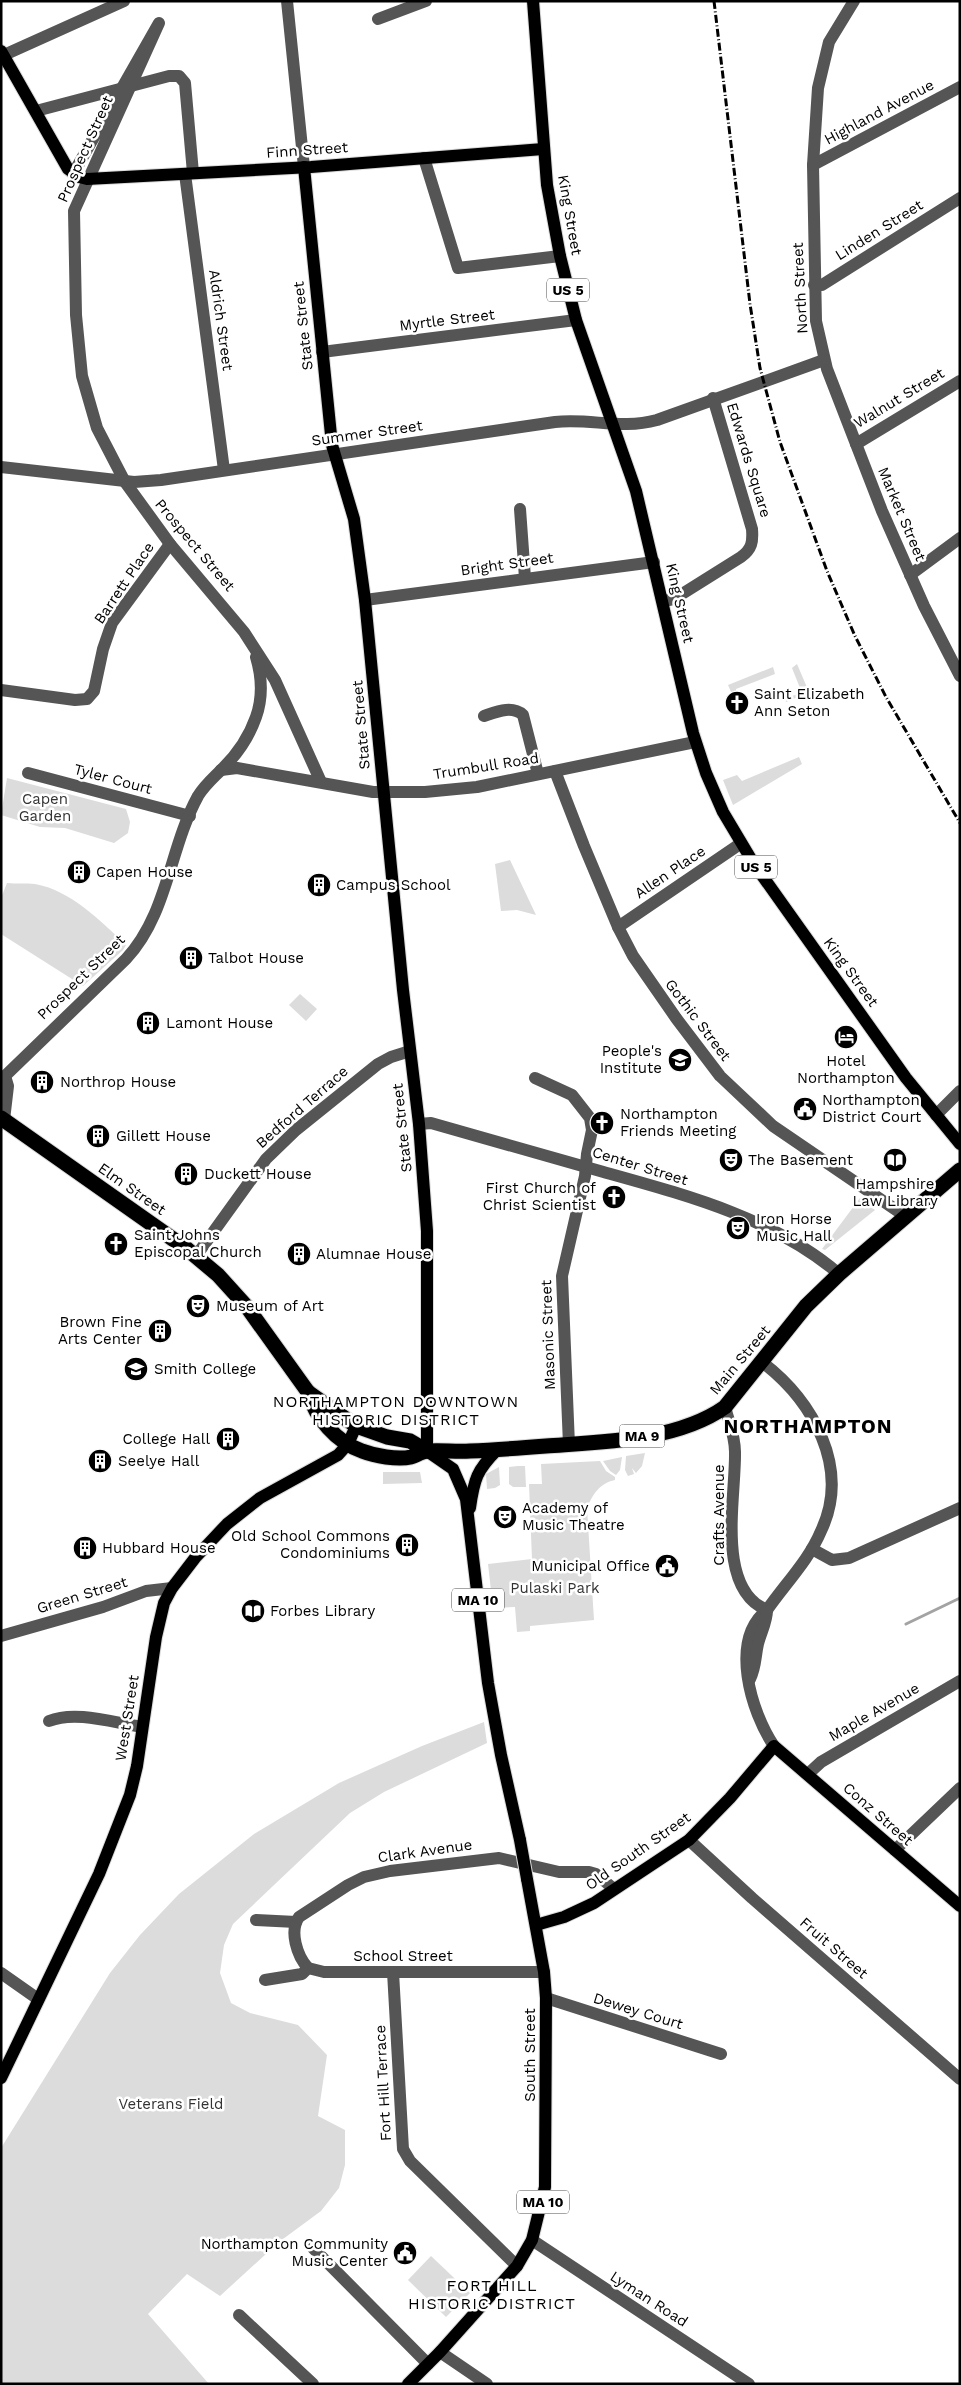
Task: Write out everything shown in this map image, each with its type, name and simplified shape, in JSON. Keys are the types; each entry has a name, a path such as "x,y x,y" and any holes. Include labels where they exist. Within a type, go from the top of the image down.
{"highway":[{"name":"Elm Street","path":"3,1119 196,1256 236,1294 308,1392 313,1407 325,1424 348,1444"},
{"name":"Main Street","path":"348,1444 363,1452 409,1457 427,1451 497,1450 624,1440 661,1432 701,1420 725,1407 806,1306 839,1274 960,1170"},
{"name":"Elm Street","path":"308,1392 356,1426"},
{"name":"Main Street","path":"356,1426 387,1437 410,1441 427,1451"}],"main road":[{"name":"King Street","path":"533,1 543,149 547,185 560,256 576,320 615,425 636,491 696,742 723,812 740,844 796,925 936,1115 960,1144"},
{"name":"Prospect Street","path":"2,53 64,162 73,174"},
{"name":"Finn Street","path":"73,174 87,179 304,167 543,149"},
{"name":"State Street","path":"304,167 322,352 335,454 354,519 366,600 383,792 419,1124 427,1231 427,1451"},
{"name":"West Street","path":"2,2075 99,1874 119,1825 137,1766 160,1616 172,1588 209,1542 227,1524 260,1498 338,1455 348,1444 356,1426"},
{"name":"MA 10","path":"469,1518 476,1476 483,1463 497,1450"},
{"name":"MA 10","path":"427,1451 448,1464 457,1474 466,1499 469,1518"},
{"name":"South Street","path":"408,2384 440,2352 517,2266 532,2240 545,2187 546,1998 544,1972 520,1840 488,1683 469,1518"},
{"name":"Conz Street","path":"774,1746 960,1906"},
{"name":"Old South Street","path":"536,1925 578,1911 689,1840 730,1798 774,1746"}],"street":[{"path":"2,53 124,1"},
{"name":"State Street","path":"287,1 304,167"},
{"path":"378,19 426,1"},
{"name":"North Street","path":"824,360 816,321 814,285 813,165 818,88 824,57 836,27 854,1"},
{"name":"Prospect Street","path":"73,174 158,23 74,211 76,323 82,376 98,428 125,482 170,544 234,618 275,680 320,782"},
{"name":"Aldrich Street","path":"36,111 168,76 179,76 184,83 189,173 224,470"},
{"name":"Highland Avenue","path":"813,165 960,87"},
{"path":"424,158 458,268 560,256"},
{"name":"Linden Street","path":"814,285 822,285 960,198"},
{"name":"Myrtle Street","path":"322,352 576,320"},
{"path":"615,425 629,426 651,421 824,360"},
{"name":"Market Street","path":"824,360 910,575 960,676"},
{"name":"Walnut Street","path":"856,444 960,381"},
{"name":"Edwards Square","path":"663,601 674,599 746,554 753,543 752,529 713,398"},
{"name":"Summer Street","path":"1,468 125,482 161,480 555,422 615,425"},
{"path":"520,509 525,578"},
{"path":"910,575 960,538"},
{"name":"Barrett Place","path":"1,690 75,700 90,696 94,691 103,649 112,623 170,544"},
{"name":"Bright Street","path":"366,600 654,562"},
{"name":"Prospect Street","path":"3,1119 8,1086 3,1076 137,947 158,907 190,816 209,780 221,770 244,741 258,708 260,673 253,648"},
{"path":"484,716 510,710 518,710 523,715 538,774"},
{"name":"Trumbull Road","path":"221,770 237,768 383,792 452,790 696,742"},
{"name":"Gothic Street","path":"555,771 618,927 652,985 720,1076 773,1126 905,1216"},
{"name":"Tyler Court","path":"28,773 190,816"},
{"name":"Allen Place","path":"618,927 740,844"},
{"name":"Bedford Terrace","path":"196,1256 258,1169 280,1144 378,1064 391,1056 410,1051"},
{"name":"Masonic Street","path":"535,1078 572,1095 590,1118 592,1130 586,1167 562,1276 569,1444"},
{"path":"936,1115 960,1092"},
{"name":"Center Street","path":"419,1124 431,1124 649,1184 748,1219 820,1257 839,1274"},
{"path":"762,1362 785,1380 818,1426 831,1466 833,1487 821,1532 812,1549 767,1610 757,1618 750,1638 745,1668 750,1679 756,1710 774,1746"},
{"name":"Crafts Avenue","path":"725,1407 735,1452 733,1532 735,1572 745,1593 758,1606 767,1610"},
{"path":"812,1549 832,1560 849,1558 960,1508"},
{"name":"Green Street","path":"1,1636 103,1607 146,1591 172,1588"},
{"name":"Maple Avenue","path":"808,1774 821,1762 960,1681"},
{"path":"49,1721 59,1717 76,1718 142,1727"},
{"path":"895,1850 960,1788"},
{"name":"Fruit Street","path":"689,1840 752,1898 960,2079"},
{"name":"Clark Avenue","path":"296,1922 299,1917 348,1884 364,1877 390,1871 499,1858 559,1872 589,1872 596,1874 614,1889"},
{"path":"256,1920 296,1922 296,1939 302,1958 308,1968 302,1974 265,1980"},
{"name":"School Street","path":"308,1968 324,1972 544,1972"},
{"name":"Fort Hill Terrace","path":"393,1972 403,2149 410,2161 517,2266"},
{"path":"1,1973 38,1999"},
{"name":"Dewey Court","path":"546,1998 721,2054"},
{"name":"Lyman Road","path":"532,2240 749,2384"},
{"path":"313,2248 428,2364"},
{"path":"239,2315 313,2384"},
{"path":"440,2352 487,2384"}],"green space":[{"path":"797,664 809,692 786,702 785,698 802,693 792,668"},
{"path":"773,667 775,674 736,689 736,692 732,694 728,685"},
{"path":"799,757 802,764 733,805 723,780 737,775 742,781"},
{"name":"Capen Garden","path":"7,778 126,809 130,822 128,833 114,843 65,828 40,827 1,815"},
{"path":"510,860 536,915 517,910 501,911 495,864"},
{"path":"7,883 35,884 48,887 60,893 84,908 126,945 123,950 83,986 1,934 1,898"},
{"path":"300,994 317,1009 306,1021 289,1005"},
{"path":"860,1198 875,1210 825,1250 822,1249"},
{"path":"645,1453 642,1466 636,1473 632,1468 634,1474 628,1476 625,1470 626,1456"},
{"path":"622,1457 620,1470 616,1475 610,1471 603,1461"},
{"name":"Pulaski Park","path":"600,1461 606,1471 615,1477 615,1480 600,1487 587,1508 594,1620 530,1626 530,1631 517,1632 515,1607 493,1608 488,1564 532,1559 529,1484 542,1484 541,1464"},
{"path":"525,1466 526,1487 513,1487 509,1484 509,1467"},
{"path":"499,1467 500,1485 487,1489 486,1474"},
{"path":"383,1472 420,1472 422,1483 383,1484"},
{"name":"Veterans Field","path":"484,1722 487,1743 384,1792 350,1813 233,1924 224,1945 220,1973 231,2003 250,2013 298,2025 327,2055 318,2116 345,2130 345,2165 339,2188 321,2211 279,2242 220,2296 187,2274 148,2314 209,2384 1,2384 1,2148 110,1973 140,1935 179,1894 254,1834 339,1783 422,1746"},
{"path":"431,2256 470,2293 446,2317 408,2280"}],"waterway":[{"path":"906,1624 960,1598"}],"railway":[{"path":"714,1 750,304 760,368 780,442 827,571 855,636 886,697 960,823"}],"place":[{"name":"Saint Elizabeth Ann Seton","path":"737,703"},
{"name":"Capen House","path":"79,872"},
{"name":"Campus School","path":"319,885"},
{"name":"Talbot House","path":"191,958"},
{"name":"Lamont House","path":"148,1023"},
{"name":"Hotel Northampton","path":"846,1037"},
{"name":"People's Institute","path":"680,1060"},
{"name":"Northrop House","path":"42,1082"},
{"name":"Northampton District Court","path":"805,1109"},
{"name":"Northampton Friends Meeting","path":"602,1123"},
{"name":"Gillett House","path":"98,1136"},
{"name":"The Basement","path":"731,1160"},
{"name":"Hampshire Law Library","path":"895,1160"},
{"name":"Duckett House","path":"186,1174"},
{"name":"First Church of Christ Scientist","path":"614,1197"},
{"name":"Iron Horse Music Hall","path":"738,1228"},
{"name":"Saint Johns Episcopal Church","path":"116,1244"},
{"name":"Alumnae House","path":"299,1254"},
{"name":"Museum of Art","path":"198,1306"},
{"name":"Brown Fine Arts Center","path":"160,1331"},
{"name":"Smith College","path":"136,1369"},
{"name":"College Hall","path":"228,1439"},
{"name":"Seelye Hall","path":"100,1461"},
{"name":"Academy of Music Theatre","path":"505,1517"},
{"name":"Old School Commons Condominiums","path":"407,1545"},
{"name":"Hubbard House","path":"85,1548"},
{"name":"Municipal Office","path":"667,1566"},
{"name":"Forbes Library","path":"253,1611"},
{"name":"Northampton Community Music Center","path":"405,2253"}],"district":[{"name":"NORTHAMPTON DOWNTOWN HISTORIC DISTRICT","path":"396,1410"},
{"name":"NORTHAMPTON","path":"808,1426"},
{"name":"FORT HILL HISTORIC DISTRICT","path":"492,2294"}]}
